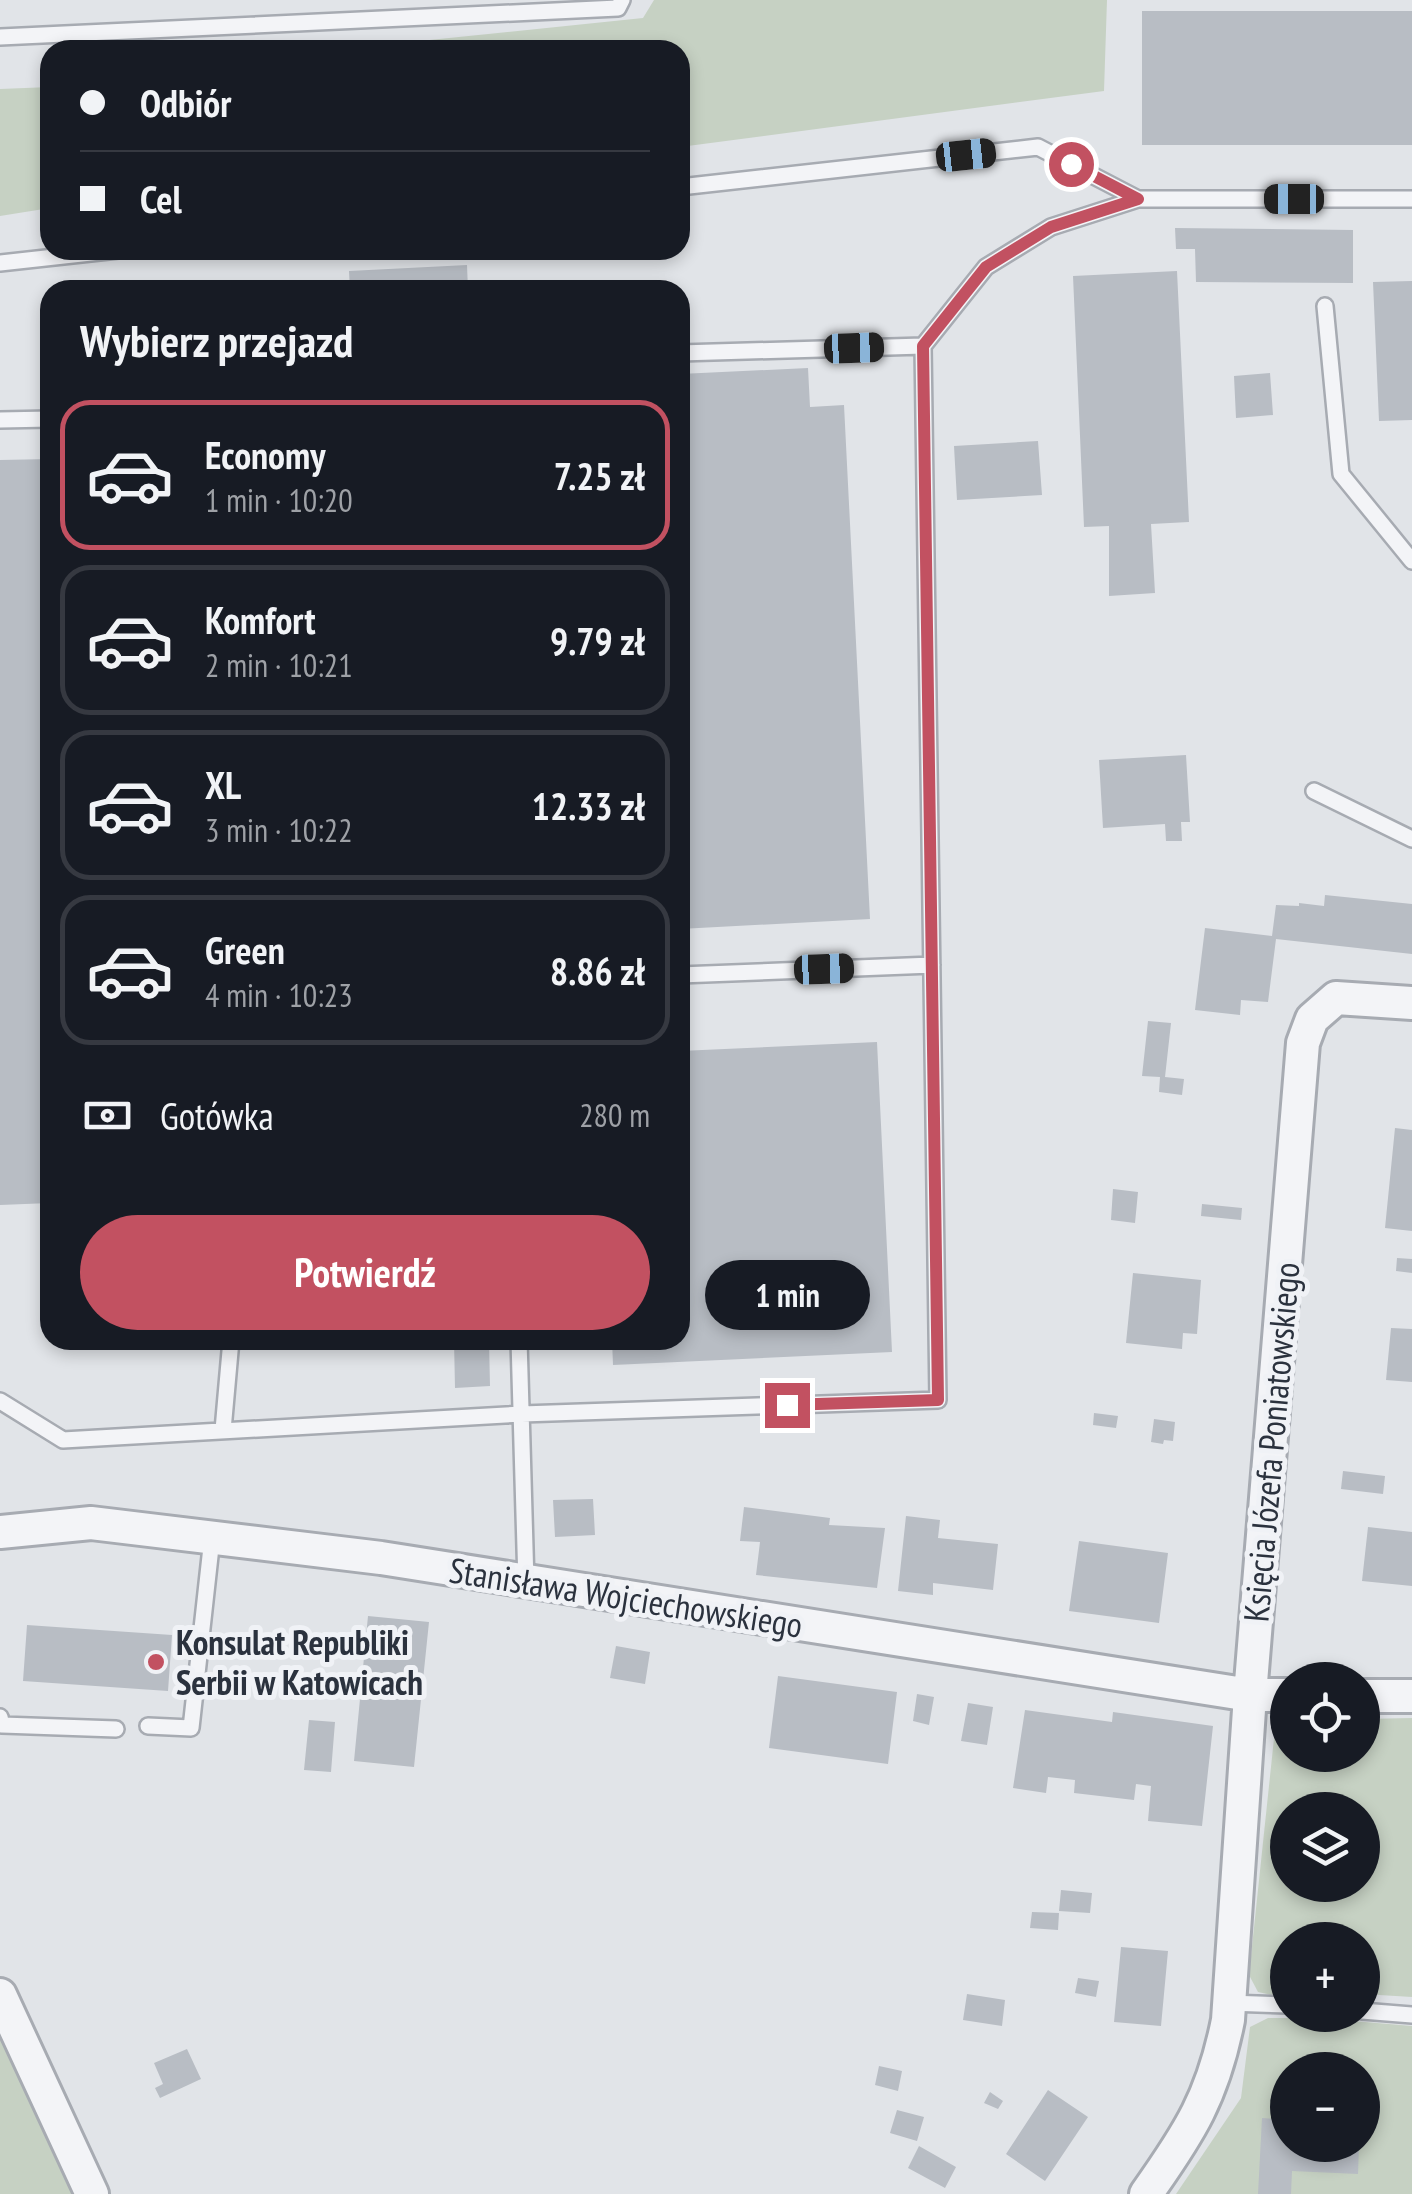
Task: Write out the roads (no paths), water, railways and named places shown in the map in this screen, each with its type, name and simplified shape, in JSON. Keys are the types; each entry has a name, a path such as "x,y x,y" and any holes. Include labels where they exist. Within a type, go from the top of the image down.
{"street":[{"name":"Księcia Józefa Poniatowskiego","path":"1146,2194 1200,2114 1219,2063 1228,2003 1303,1043 1319,1010 1336,998 1412,1002"},
{"name":"Stanisława Wojciechowskiego","path":"0,1532 91,1523 381,1558 1250,1695 1270,1695"},
{"path":"1380,1696 1412,1696"},
{"path":"0,1995 92,2194"}],"lane":[{"path":"0,37 618,8 622,0"},
{"path":"690,186 1038,147 1138,199"},
{"path":"0,1401 63,1440 522,1414 938,1400 923,346 986,267 1051,227 1138,199 1412,199"},
{"path":"0,263 40,259"},
{"path":"1325,306 1342,474 1412,561"},
{"path":"690,353 923,346"},
{"path":"0,420 40,419"},
{"path":"1314,791 1412,839"},
{"path":"690,975 932,965"},
{"path":"223,1430 230,1350"},
{"path":"519,1350 526,1583"},
{"path":"148,1726 191,1728 212,1538"},
{"path":"0,1716 2,1725 116,1729"},
{"path":"1228,2003 1270,2004"},
{"path":"1380,2013 1412,2016"}],"place":[{"name":"Konsulat Republiki Serbii w Katowicach","path":"156,1662"}]}
